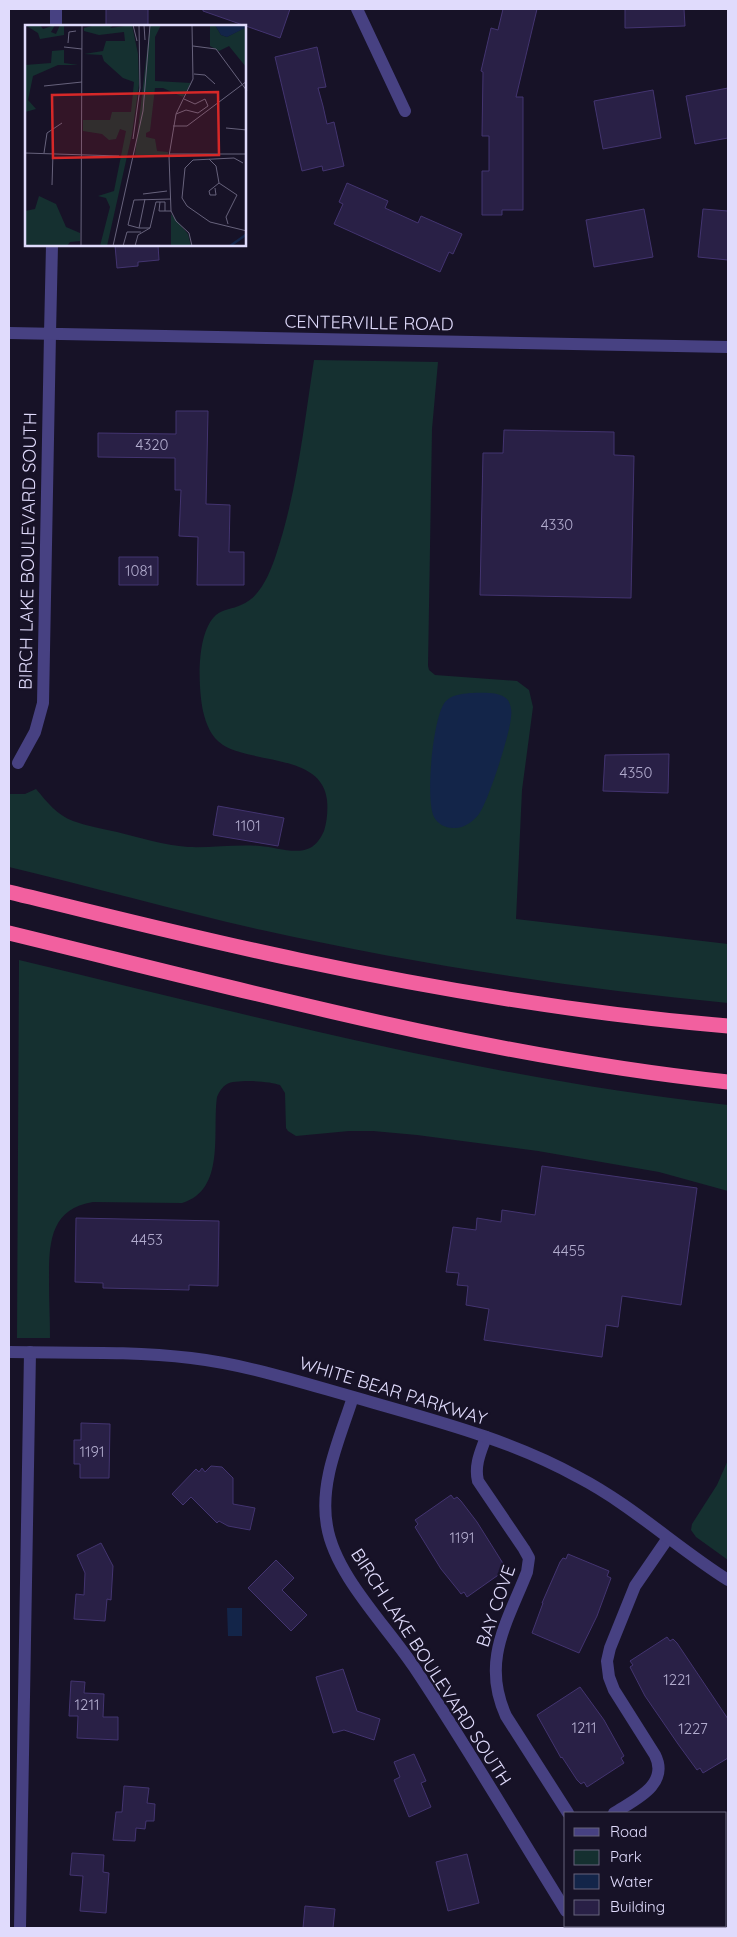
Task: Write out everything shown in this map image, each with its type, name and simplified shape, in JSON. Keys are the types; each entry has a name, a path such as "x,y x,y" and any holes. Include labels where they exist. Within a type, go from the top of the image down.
{"highway":[{"path":"9,892 261,952 396,980 568,1008 728,1026"},
{"path":"9,933 448,1038 605,1066 728,1082"}],"street":[{"path":"56,9 56,25"},
{"path":"357,9 405,111"},
{"name":"BIRCH LAKE BOULEVARD SOUTH","path":"18,763 35,732 42,704 52,246"},
{"name":"CENTERVILLE ROAD","path":"9,333 728,347"},
{"name":"WHITE BEAR PARKWAY","path":"9,1352 155,1355 207,1360 259,1370 486,1437 531,1453 577,1476 621,1503 728,1580"},
{"path":"20,1928 30,1352"},
{"name":"BIRCH LAKE BOULEVARD SOUTH","path":"353,1397 326,1491 326,1517 333,1546 351,1580 414,1667 564,1908"},
{"name":"BAY COVE","path":"486,1437 476,1472 478,1481 524,1549 529,1562 527,1572 499,1644 495,1662 495,1684 506,1716 567,1812"},
{"path":"616,1812 652,1788 658,1777 658,1767 656,1758 612,1686 608,1665 609,1652 637,1582 668,1538"}],"green space":[{"path":"314,360 438,362 432,429 428,666 429,670 435,675 517,681 529,690 533,707 522,790 516,919 728,944 728,1003 494,974 378,954 230,923 9,867 9,794 25,794 36,789 57,812 73,821 170,845 188,847 251,846 298,851 312,847 321,836 327,816 327,800 322,785 313,775 300,767 236,751 219,742 207,725 200,688 200,660 209,623 219,613 248,602 254,597 274,562 295,483"},
{"path":"19,960 283,1024 460,1062 638,1094 728,1105 728,1191 659,1172 538,1151 417,1135 349,1131 296,1136 286,1128 285,1093 280,1085 254,1081 231,1082 220,1091 217,1097 214,1158 211,1173 205,1186 196,1196 182,1203 93,1202 78,1206 67,1213 59,1221 51,1243 49,1269 50,1338 17,1338"},
{"path":"728,1460 728,1560 696,1537 691,1530 692,1524 717,1485"}],"water":[{"path":"470,693 489,693 504,696 511,710 510,726 493,783 479,814 467,824 457,828 450,828 438,822 431,808 430,777 434,740 437,724 445,702 453,696"},
{"path":"227,1608 242,1608 242,1636 228,1636"}],"building":[{"path":"106,9 148,9 148,25 106,25"},
{"path":"203,9 290,9 280,38 203,11"},
{"path":"503,9 537,9 516,97 523,97 523,210 502,210 502,215 482,215 482,171 489,171 489,136 482,136 483,72 481,71 491,28 498,30"},
{"path":"625,9 684,9 685,26 625,28"},
{"path":"317,47 326,87 318,88 327,124 334,122 344,166 323,171 322,166 302,171 275,57"},
{"path":"728,88 728,138 695,144 686,96"},
{"path":"653,90 661,138 603,149 594,101"},
{"path":"347,183 388,201 385,208 418,223 421,216 462,234 453,254 449,252 440,272 334,224 343,204 339,202"},
{"path":"644,209 653,257 594,267 586,220"},
{"path":"703,209 728,211 728,260 698,257"},
{"path":"115,246 158,246 159,260 138,262 138,266 117,268"},
{"path":"176,411 208,411 206,504 230,505 229,552 244,552 244,585 197,585 198,537 179,536 181,490 175,490 175,458 98,457 98,433 176,434"},
{"path":"504,430 614,432 614,455 634,456 631,598 480,595 483,453 503,453"},
{"path":"119,557 158,557 158,585 119,585"},
{"path":"669,754 668,793 603,791 605,755"},
{"path":"218,806 284,818 278,846 213,835"},
{"path":"542,1166 697,1188 681,1305 622,1296 618,1327 606,1325 602,1357 484,1340 489,1309 466,1305 468,1286 457,1285 459,1273 446,1272 453,1227 476,1230 477,1218 501,1222 502,1210 535,1215"},
{"path":"76,1218 219,1221 218,1286 189,1285 189,1290 103,1288 103,1283 75,1282"},
{"path":"81,1423 110,1424 109,1478 80,1478 80,1464 74,1464 74,1440 81,1440"},
{"path":"211,1466 222,1467 233,1478 233,1504 255,1508 250,1530 228,1526 219,1521 217,1523 191,1497 183,1505 172,1494 196,1469 199,1472 202,1468 205,1472"},
{"path":"451,1495 454,1499 457,1497 461,1501 477,1522 504,1565 501,1567 504,1571 467,1597 464,1592 461,1594 441,1569 415,1527 418,1524 415,1520"},
{"path":"101,1543 113,1566 111,1600 107,1599 105,1621 74,1619 76,1594 84,1595 85,1573 77,1555"},
{"path":"568,1554 609,1571 607,1576 611,1578 597,1616 579,1653 532,1633 542,1603 560,1562 563,1558 566,1559"},
{"path":"276,1560 294,1578 282,1590 307,1615 291,1631 248,1588"},
{"path":"667,1637 670,1641 673,1639 677,1643 728,1719 728,1758 703,1773 700,1768 697,1770 678,1744 645,1696 630,1667 633,1665 630,1661"},
{"path":"343,1669 357,1711 380,1719 374,1740 344,1730 333,1733 316,1677"},
{"path":"71,1681 85,1682 84,1693 104,1694 103,1717 118,1717 118,1740 77,1738 78,1716 69,1716"},
{"path":"580,1687 604,1720 624,1756 621,1758 624,1763 587,1787 584,1782 581,1784 577,1780 561,1758 537,1715"},
{"path":"414,1754 426,1781 421,1783 431,1807 409,1817 394,1780 400,1777 394,1762"},
{"path":"124,1786 149,1788 147,1803 155,1804 154,1821 146,1821 145,1829 136,1828 135,1841 113,1840 116,1812 122,1812"},
{"path":"72,1853 104,1855 103,1872 109,1873 106,1913 80,1911 83,1876 70,1875"},
{"path":"467,1854 479,1903 448,1911 436,1862"},
{"path":"305,1906 335,1909 333,1928 303,1928"}]}
